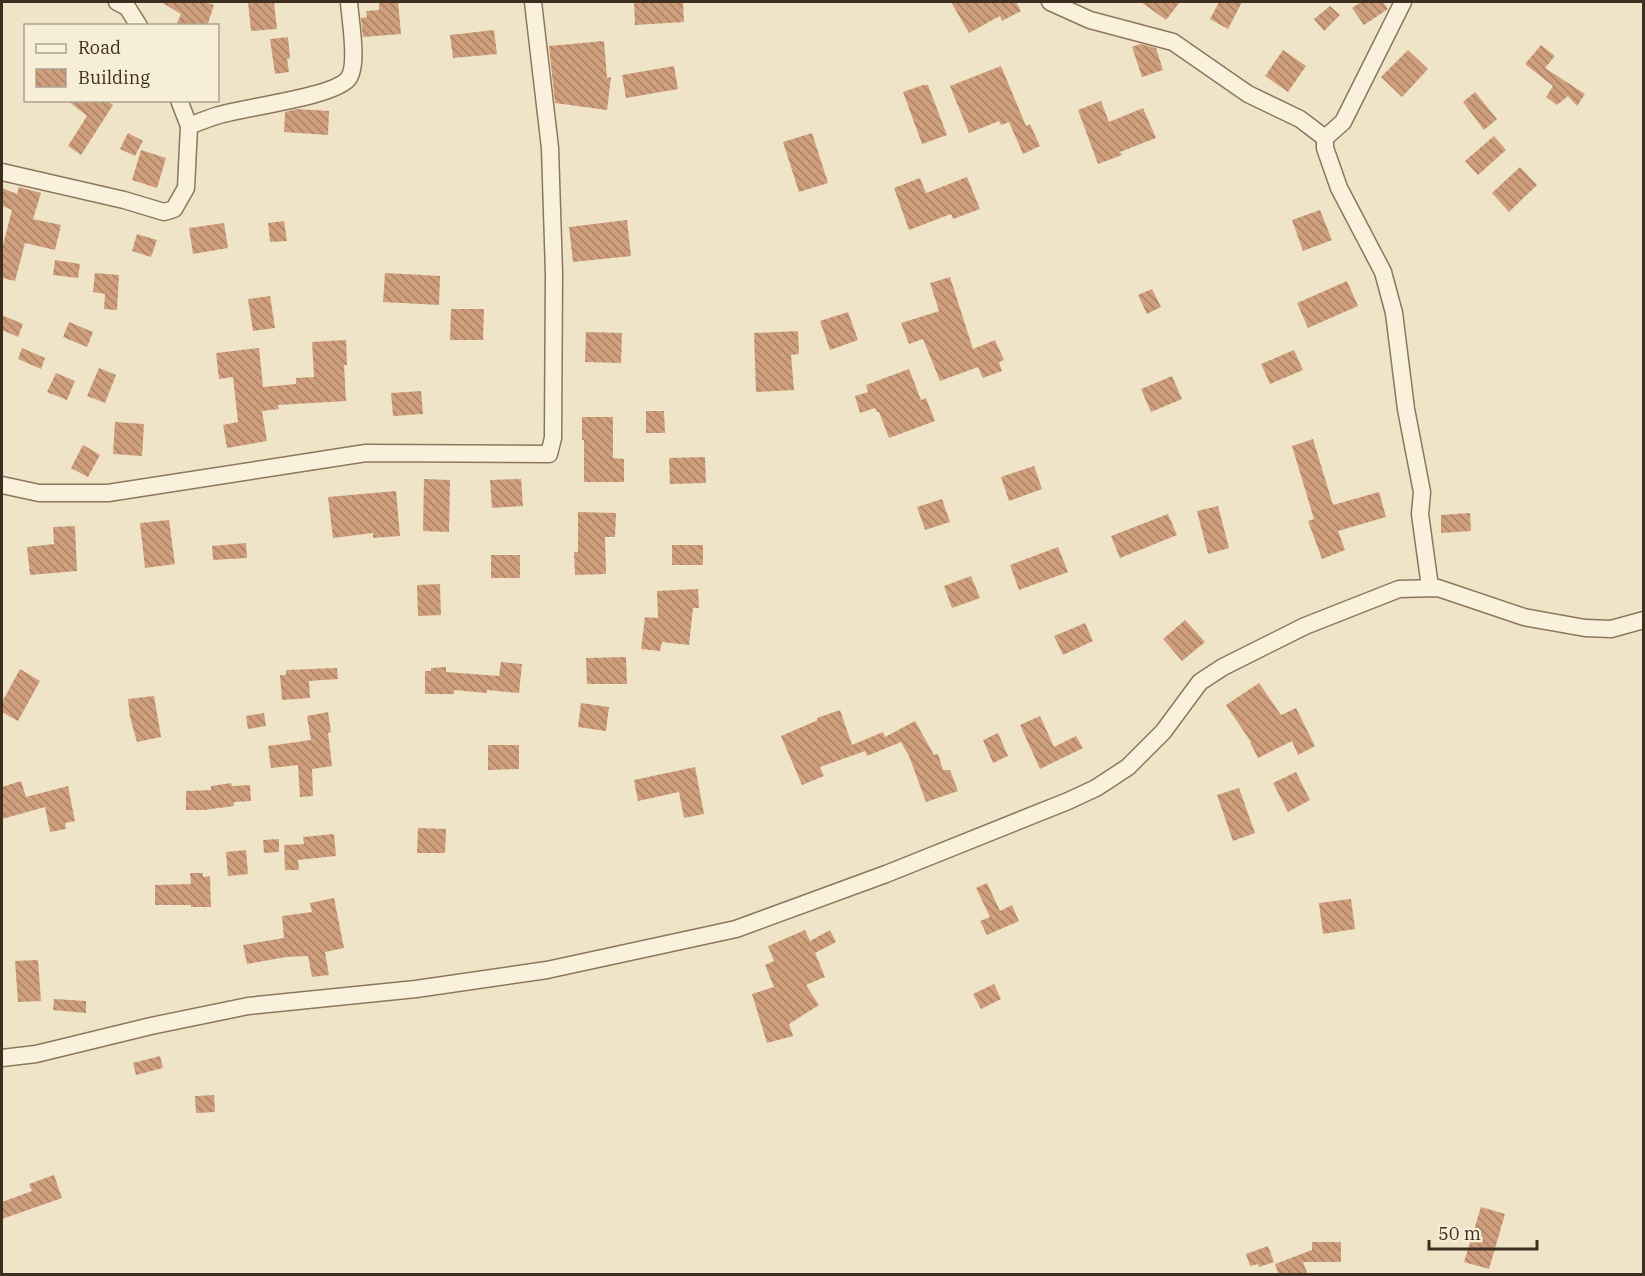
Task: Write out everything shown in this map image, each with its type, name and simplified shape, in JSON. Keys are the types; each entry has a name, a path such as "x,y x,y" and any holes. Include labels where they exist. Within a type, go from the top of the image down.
{"street":[{"path":"117,2 127,8 138,24"},
{"path":"189,126 219,115 296,99 337,87 348,79 353,67 349,2"},
{"path":"2,484 39,494 108,493 366,453 549,454 553,438 554,251 550,148 533,2"},
{"path":"1050,2 1090,20 1173,42 1248,94 1300,119 1325,138"},
{"path":"1403,2 1343,122 1325,138 1325,148 1339,188 1383,272 1394,313 1406,409 1422,492 1420,514 1430,587"},
{"path":"2,172 124,200 164,212 174,209 186,188 189,126 180,102"},
{"path":"2,1059 36,1054 151,1026 248,1006 416,989 547,970 736,929 886,874 1096,788 1128,767 1163,732 1200,682 1223,667 1305,626 1400,589 1438,588 1524,617 1585,628 1611,629 1644,620"}],"building":[{"path":"161,2 204,2 214,5 208,24 177,24 181,14"},
{"path":"248,2 274,2 277,29 251,31"},
{"path":"379,2 398,2 401,34 363,37 361,18 367,17 366,11 379,10"},
{"path":"634,2 683,2 684,22 635,25"},
{"path":"951,2 1016,2 1021,11 1002,21 1000,16 969,33"},
{"path":"1141,2 1180,2 1166,20"},
{"path":"1219,2 1242,2 1228,29 1210,19"},
{"path":"1361,2 1383,2 1388,9 1364,25 1352,8"},
{"path":"1330,6 1340,15 1324,31 1314,19"},
{"path":"494,30 497,54 453,58 450,35"},
{"path":"288,37 289,72 275,74 270,39"},
{"path":"604,41 607,78 611,77 607,110 555,103 549,46"},
{"path":"1140,44 1156,48 1163,70 1142,77 1132,47"},
{"path":"1541,45 1555,56 1545,68 1585,94 1577,106 1568,96 1557,105 1546,97 1553,86 1525,64"},
{"path":"1283,50 1306,66 1288,92 1265,76"},
{"path":"1408,50 1428,69 1402,97 1381,77"},
{"path":"674,66 678,89 626,98 622,75"},
{"path":"1001,66 1026,126 1030,124 1040,146 1023,154 1009,122 1001,125 999,121 969,133 950,86"},
{"path":"928,85 947,135 922,144 903,92"},
{"path":"1475,92 1497,119 1484,130 1463,102"},
{"path":"1101,101 1109,122 1143,108 1156,138 1120,152 1122,155 1098,164 1078,110"},
{"path":"70,102 109,102 113,105 81,155 68,146 87,116"},
{"path":"297,109 329,111 328,135 284,132 285,112"},
{"path":"128,133 143,141 135,156 120,149"},
{"path":"812,133 828,183 799,192 783,142"},
{"path":"1494,136 1506,150 1478,175 1465,161"},
{"path":"141,150 166,158 157,188 132,180"},
{"path":"1520,167 1537,185 1509,212 1492,193"},
{"path":"967,177 980,209 953,219 951,214 909,230 894,188 920,178 926,193"},
{"path":"19,187 41,193 33,219 61,225 55,250 25,243 15,281 2,278 2,249 12,210 2,206 2,188 17,194"},
{"path":"1320,210 1332,240 1303,251 1292,220"},
{"path":"627,220 631,256 573,262 569,227"},
{"path":"284,221 287,241 270,242 268,223"},
{"path":"224,223 228,248 193,254 189,228"},
{"path":"137,234 157,240 151,257 132,251"},
{"path":"55,260 80,264 78,278 53,275"},
{"path":"95,273 119,275 117,310 104,309 105,294 93,292"},
{"path":"385,273 440,276 439,305 383,302"},
{"path":"950,277 973,349 995,340 1004,360 999,362 1002,371 983,378 978,367 940,381 923,339 909,344 901,323 939,311 930,283"},
{"path":"1347,281 1358,306 1308,328 1297,303"},
{"path":"1152,289 1161,307 1147,314 1138,295"},
{"path":"270,296 275,328 253,331 248,299"},
{"path":"451,309 484,309 483,340 450,340"},
{"path":"848,312 858,340 830,350 820,321"},
{"path":"2,315 23,324 18,337 2,330"},
{"path":"69,322 93,332 87,347 63,337"},
{"path":"798,331 799,354 791,355 794,390 756,392 754,333"},
{"path":"586,332 622,333 621,363 585,362"},
{"path":"346,340 347,365 344,365 346,401 278,405 279,409 262,411 267,441 227,448 223,425 238,422 233,377 219,379 216,353 259,348 263,387 296,384 296,378 314,377 312,342"},
{"path":"22,348 45,358 41,369 18,359"},
{"path":"1294,350 1303,370 1270,384 1261,364"},
{"path":"99,368 116,375 105,403 87,396"},
{"path":"909,369 921,400 926,398 935,421 889,438 879,412 875,408 860,413 855,396 868,392 866,385"},
{"path":"56,373 75,381 67,400 47,392"},
{"path":"1172,376 1182,399 1151,412 1141,389"},
{"path":"421,391 423,414 393,416 391,393"},
{"path":"646,411 664,411 665,433 646,433"},
{"path":"582,417 613,417 613,458 624,459 624,482 584,482"},
{"path":"115,422 144,424 142,456 113,454"},
{"path":"1313,439 1333,505 1379,492 1386,517 1338,531 1345,550 1322,559 1308,521 1314,519 1292,446"},
{"path":"83,445 100,455 88,477 71,468"},
{"path":"705,457 706,483 670,484 669,458"},
{"path":"1034,466 1042,489 1009,501 1001,477"},
{"path":"424,479 450,480 449,532 423,531"},
{"path":"521,479 523,506 492,508 490,480"},
{"path":"396,491 400,536 373,538 373,533 333,538 328,497"},
{"path":"942,499 950,522 925,530 917,507"},
{"path":"1218,506 1229,548 1208,554 1197,511"},
{"path":"578,512 616,513 615,537 605,537 606,574 575,575 574,552 578,552"},
{"path":"1470,513 1471,531 1441,533 1441,515"},
{"path":"1168,514 1177,535 1120,558 1111,536"},
{"path":"169,520 175,564 145,568 140,523"},
{"path":"75,526 77,571 30,575 27,547 54,544 53,527"},
{"path":"246,543 247,558 213,560 212,546"},
{"path":"672,545 703,545 703,565 672,565"},
{"path":"1058,547 1068,572 1019,590 1010,565"},
{"path":"491,555 520,555 520,578 491,578"},
{"path":"971,576 980,598 952,608 944,586"},
{"path":"440,584 441,615 418,616 417,585"},
{"path":"698,589 699,608 693,608 689,645 662,642 660,651 641,649 645,617 658,618 657,591"},
{"path":"1185,620 1205,642 1182,661 1163,639"},
{"path":"1085,623 1093,641 1063,655 1054,636"},
{"path":"626,657 627,684 587,684 586,658"},
{"path":"501,662 522,664 519,693 454,690 454,694 425,694 425,671 431,671 431,668 446,667 446,672 499,676"},
{"path":"337,668 338,679 309,681 310,698 282,700 280,675 286,675 286,670"},
{"path":"20,669 40,681 18,721 2,712 2,702"},
{"path":"1259,683 1281,715 1296,708 1315,746 1298,755 1292,741 1258,758 1251,742 1226,705"},
{"path":"154,696 161,737 137,742 128,699"},
{"path":"581,703 609,707 606,731 578,727"},
{"path":"840,710 852,745 883,732 885,737 915,721 934,755 938,754 943,770 950,770 958,791 926,802 909,756 901,742 867,756 865,751 820,767 824,776 802,785 781,736 818,720 817,718"},
{"path":"328,712 332,766 312,769 313,796 300,797 298,765 271,768 268,746 311,740 307,716"},
{"path":"264,713 266,726 248,729 246,716"},
{"path":"1040,716 1054,747 1076,736 1083,748 1040,769 1020,725"},
{"path":"998,733 1008,756 993,763 983,740"},
{"path":"488,745 519,745 519,769 488,770"},
{"path":"695,767 704,814 684,818 679,792 638,801 634,780"},
{"path":"1296,772 1310,800 1288,812 1273,783"},
{"path":"21,781 26,797 68,786 75,821 65,823 66,829 50,832 45,807 2,819 2,787"},
{"path":"231,783 232,786 250,785 251,801 234,802 234,806 186,810 186,791 211,790 211,786"},
{"path":"1239,788 1255,833 1233,841 1217,795"},
{"path":"418,828 446,829 445,853 417,853"},
{"path":"334,834 336,856 298,860 299,870 285,870 284,845 304,844 303,837"},
{"path":"279,839 279,852 264,853 263,840"},
{"path":"246,850 248,874 228,876 226,852"},
{"path":"190,873 203,873 203,877 210,876 211,907 155,905 155,885 191,884"},
{"path":"987,883 1000,911 1012,905 1019,921 987,935 980,921 990,917 976,888"},
{"path":"334,898 344,948 325,952 329,975 312,977 308,956 286,957 247,964 243,945 284,938 282,916 312,912 310,903"},
{"path":"1351,899 1355,929 1323,934 1319,903"},
{"path":"805,930 810,941 830,930 836,942 815,953 825,977 806,985 819,1005 789,1024 793,1036 767,1043 752,994 774,987 765,965 774,961 768,946"},
{"path":"38,960 41,1001 18,1002 15,961"},
{"path":"994,984 1001,999 981,1009 973,994"},
{"path":"54,999 86,1001 86,1013 53,1010"},
{"path":"160,1056 163,1068 136,1075 133,1063"},
{"path":"214,1095 215,1112 196,1113 195,1096"},
{"path":"54,1175 62,1198 2,1219 2,1202 32,1191 29,1184"},
{"path":"1481,1207 1505,1214 1489,1269 1464,1262"},
{"path":"1312,1242 1341,1242 1341,1262 1303,1262 1308,1275 1279,1275 1275,1264 1312,1250"},
{"path":"1268,1246 1274,1262 1259,1267 1258,1264 1250,1266 1246,1254"}]}
